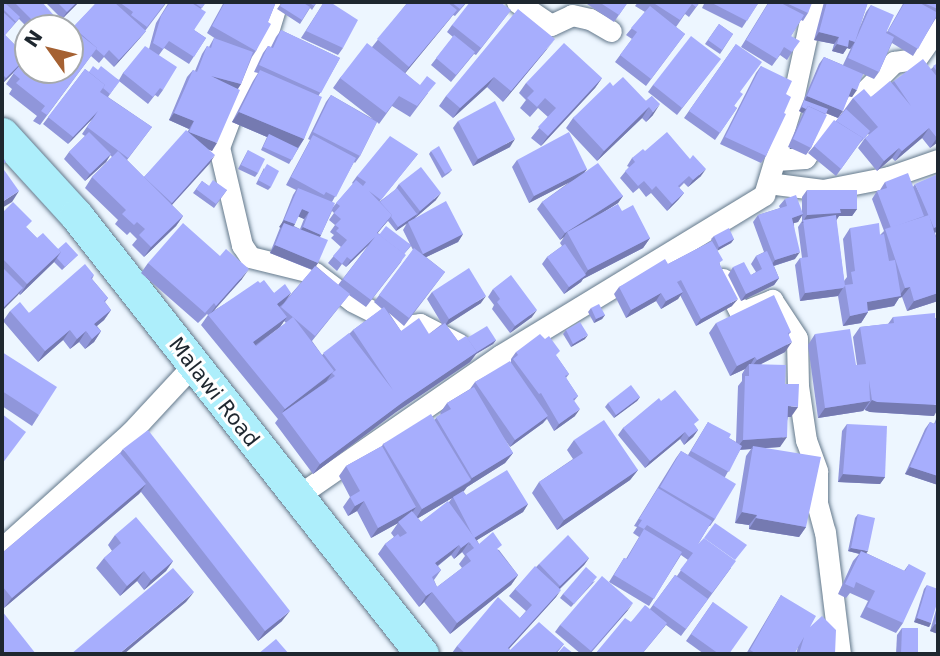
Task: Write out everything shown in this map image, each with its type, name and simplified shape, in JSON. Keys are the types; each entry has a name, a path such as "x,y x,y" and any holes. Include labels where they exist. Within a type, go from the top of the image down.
{"main road":[{"name":"Malawi Road","path":"2,134 76,215 296,498 422,654"}],"street":[{"path":"277,2 265,38 244,81 219,148 242,245 250,257 315,273 352,301 402,326 420,324 460,344 479,370"},
{"path":"517,2 551,25 572,15 590,19 611,32"},
{"path":"296,498 479,370 764,195 776,160 814,2"},
{"path":"776,160 805,158 828,123 837,119 894,62 916,59 938,27"},
{"path":"768,183 823,190 889,177 938,160"},
{"path":"704,232 740,313 772,300 797,338 798,386 806,440 817,471 817,503 825,531 840,654"},
{"path":"2,548 131,432 193,365"}],"building":[{"path":"14,2 42,2 53,14 26,14"},
{"path":"57,2 77,2 67,12"},
{"path":"97,2 114,2 146,31 119,60 109,50 104,56 84,37 84,16"},
{"path":"119,2 166,2 147,27"},
{"path":"170,2 190,2 206,12 194,30 206,38 194,57 169,41 163,49 153,43 161,16"},
{"path":"193,2 206,2 202,8"},
{"path":"225,2 276,2 268,22 271,24 256,51 212,26"},
{"path":"283,2 302,2 310,7 302,20 280,6"},
{"path":"324,2 330,2 358,20 343,48 306,31"},
{"path":"408,2 447,2 457,10 409,67 377,39"},
{"path":"451,2 466,2 460,9"},
{"path":"470,2 500,2 511,10 481,48 452,25"},
{"path":"599,2 628,2 619,15"},
{"path":"652,2 700,2 696,7 692,4 680,20"},
{"path":"710,2 759,2 747,21"},
{"path":"769,2 779,2 804,15 791,36 800,41 792,52 784,47 777,59 746,40"},
{"path":"784,2 810,2 812,3 808,13"},
{"path":"827,2 868,2 855,42 849,40 848,47 837,44 839,37 819,32"},
{"path":"905,2 918,2 938,13 918,49 888,31"},
{"path":"921,2 938,2 938,9"},
{"path":"5,3 17,14 14,14 14,20 2,8"},
{"path":"871,5 894,15 886,33 894,37 879,72 848,58"},
{"path":"650,6 685,34 651,79 620,55 637,32 631,28"},
{"path":"518,9 555,39 511,91 494,77 460,108 446,96"},
{"path":"2,11 14,24 5,35 2,32"},
{"path":"719,24 733,34 722,50 708,40"},
{"path":"281,30 340,58 321,93 259,65 268,46 273,48"},
{"path":"2,32 14,44 14,70 6,78 2,74"},
{"path":"454,35 475,52 456,75 436,58"},
{"path":"691,36 721,59 682,108 653,85"},
{"path":"84,38 97,48 84,65"},
{"path":"214,38 253,52 241,84 211,76 240,90 217,143 189,132 194,121 174,113 193,70 197,72 207,46 211,48"},
{"path":"367,43 420,85 427,76 436,83 417,106 399,96 386,113 340,78"},
{"path":"564,43 602,78 548,136 538,127 556,108 545,98 537,107 527,98 534,91 526,83"},
{"path":"736,44 762,62 740,92 743,94 734,106 737,108 720,133 689,111"},
{"path":"145,46 177,67 163,90 160,88 153,97 123,73"},
{"path":"824,57 863,74 857,90 852,88 843,111 807,96"},
{"path":"923,59 938,78 938,137 929,128 902,151 899,148 884,161 865,138 878,127 853,98 864,89 871,97 890,81 911,106 894,81"},
{"path":"93,66 98,70 101,66 120,81 110,94 103,88 105,85 89,72"},
{"path":"761,66 792,81 786,94 791,97 784,113 786,114 766,156 725,137"},
{"path":"84,70 105,85 100,92 152,127 128,158 87,127 98,111 73,137 48,117 73,84 84,84"},
{"path":"260,70 322,97 304,139 239,112"},
{"path":"623,77 646,101 652,96 660,104 653,112 649,107 604,151 573,118 610,82 613,86"},
{"path":"17,84 70,84 47,115 41,111 45,106"},
{"path":"331,95 377,122 360,156 313,132"},
{"path":"804,100 828,109 826,114 808,106 806,109 802,107"},
{"path":"495,101 515,139 478,159 458,121"},
{"path":"808,106 827,115 811,148 793,139"},
{"path":"846,109 870,131 862,141 863,138 836,121"},
{"path":"834,120 863,138 841,169 814,146"},
{"path":"186,130 215,155 172,203 144,177"},
{"path":"89,132 111,154 90,174 69,152"},
{"path":"569,132 587,169 534,196 517,160"},
{"path":"667,132 690,159 693,155 706,169 693,180 689,176 678,186 684,193 672,204 656,186 652,190 644,181 638,186 625,171 635,162 632,158 643,149 645,151"},
{"path":"269,134 298,148 292,160 263,147"},
{"path":"313,135 356,158 336,197 326,192 324,195 291,177"},
{"path":"390,136 418,154 381,200 369,191 392,215 377,233 406,255 371,300 343,279 375,237 351,260 347,257 342,264 333,256 347,240 336,231 339,228 335,225 341,219 334,213 340,206 336,203 356,180 363,186 366,182 357,176"},
{"path":"439,146 452,170 445,174 431,151"},
{"path":"248,150 265,159 258,173 241,165"},
{"path":"118,151 183,216 151,247 139,235 145,229 137,222 134,225 122,214 126,210 92,177"},
{"path":"598,163 623,196 565,233 542,202"},
{"path":"267,164 279,171 271,187 258,180"},
{"path":"2,167 19,191 2,202"},
{"path":"421,167 441,193 420,211 399,184"},
{"path":"908,173 924,216 891,228 877,191 887,188 885,182"},
{"path":"938,174 938,226 934,228 915,184"},
{"path":"213,180 227,190 216,204 196,189 202,181 209,186"},
{"path":"298,188 335,203 321,235 303,227 309,212 302,209 295,224 284,220"},
{"path":"397,188 417,214 398,227 392,215 380,202"},
{"path":"807,190 857,190 857,209 807,215"},
{"path":"796,195 803,214 792,218 800,252 775,260 758,215 787,206 785,199"},
{"path":"446,201 463,234 423,254 408,222"},
{"path":"13,202 32,221 26,227 37,238 43,233 61,252 27,284 2,258 2,213"},
{"path":"618,204 622,211 633,205 650,238 588,270 567,232"},
{"path":"836,215 845,286 805,293 800,258 808,257 803,220"},
{"path":"929,215 938,244 938,293 914,301 910,287 905,288 885,229"},
{"path":"183,223 220,256 226,249 249,269 216,306 214,303 205,313 148,263"},
{"path":"284,223 328,240 318,263 275,245"},
{"path":"879,223 889,261 895,260 901,296 867,302 868,312 850,316 845,285 853,284 851,272 855,271 850,228"},
{"path":"386,226 411,245 404,254 379,235"},
{"path":"729,228 734,239 719,247 714,236"},
{"path":"712,241 723,260 719,263 738,299 701,319 681,280 677,282 683,292 666,301 661,293 631,310 619,287 665,259 668,264"},
{"path":"66,242 78,255 65,267 57,258 61,252 58,249"},
{"path":"565,244 586,275 569,287 547,257"},
{"path":"414,248 445,272 409,318 379,295"},
{"path":"767,251 779,278 746,294 733,267 744,262 751,275 762,269 756,256"},
{"path":"85,264 94,275 91,278 108,298 104,301 111,310 94,324 101,331 92,339 86,331 77,339 70,330 45,351 10,311 20,302 29,313"},
{"path":"315,266 350,294 315,336 281,307"},
{"path":"2,267 23,288 2,309"},
{"path":"469,268 486,296 449,319 432,292"},
{"path":"511,275 537,310 515,326 497,302 500,299 493,289"},
{"path":"264,280 274,293 285,284 291,293 277,304 287,317 253,342 256,346 293,317 334,371 285,409 208,315 258,281 260,283"},
{"path":"774,295 791,332 788,333 792,342 757,360 755,357 737,366 716,323"},
{"path":"599,304 605,315 596,319 591,308"},
{"path":"384,307 401,331 419,318 429,334 445,323 458,341 466,336 477,352 403,402 320,464 282,413 335,376 332,373 336,370 323,353 349,333 393,390 353,330"},
{"path":"935,313 935,318 938,318 938,405 877,402 872,400 869,380 870,401 825,408 815,334 850,329 856,365 866,364 860,327 894,323 893,317"},
{"path":"580,322 588,335 573,344 566,330"},
{"path":"487,326 496,340 477,352 467,338"},
{"path":"540,334 545,339 549,336 560,351 556,355 569,374 565,376 578,396 573,399 580,409 559,424 541,393 539,394 513,359 518,355 516,352"},
{"path":"2,352 57,387 39,415 2,391"},
{"path":"510,361 548,416 515,440 475,382"},
{"path":"749,364 786,365 785,384 799,384 798,407 788,406 787,437 743,440 745,376 749,376"},
{"path":"631,385 640,397 616,415 608,403"},
{"path":"474,387 513,453 472,478 436,417 451,409 447,403"},
{"path":"675,390 699,420 694,424 698,430 689,437 685,432 650,461 623,428 659,398 661,401"},
{"path":"2,414 26,432 2,464"},
{"path":"431,414 471,480 422,509 383,444"},
{"path":"938,418 938,476 910,467 930,422 935,424"},
{"path":"604,420 638,470 564,520 539,482 583,453 574,440"},
{"path":"708,422 731,434 729,438 742,446 729,472 691,451"},
{"path":"847,424 887,426 885,477 843,474"},
{"path":"148,430 290,611 265,631 123,449"},
{"path":"382,446 416,507 378,528 364,501 355,506 350,497 360,491 346,466"},
{"path":"753,446 821,457 806,527 756,518 757,515 742,512"},
{"path":"681,451 736,484 715,519 660,487"},
{"path":"120,453 146,484 12,598 2,586 2,553"},
{"path":"507,470 528,504 474,538 453,497 463,491 466,495"},
{"path":"658,488 712,521 698,544 704,538 736,561 712,593 680,570 693,553 647,525 644,529 638,526 642,520 639,519"},
{"path":"448,501 479,544 493,532 502,545 497,549 518,575 457,623 432,592 426,596 385,544 398,534 400,537 407,533 398,522 412,511 421,522","holes":["469,542 474,548 466,554 471,561 437,587 432,577 441,570 435,563 459,545 461,548"]},
{"path":"858,514 875,518 868,551 851,548"},
{"path":"136,517 173,561 151,580 144,571 127,586 104,558 121,543 115,535"},
{"path":"715,523 747,545 735,560 704,538"},
{"path":"644,529 682,552 654,599 614,575 624,558 627,559"},
{"path":"568,535 589,558 560,586 539,564"},
{"path":"861,551 905,571 909,564 926,573 903,623 867,607 875,591 856,582 854,588 845,584"},
{"path":"535,566 561,590 508,648 510,650 539,622 564,644 554,654 466,654 457,646 498,597 520,618 532,605 515,589"},
{"path":"586,567 597,577 574,604 563,594"},
{"path":"173,568 194,592 119,654 71,654"},
{"path":"675,575 708,599 686,629 653,605"},
{"path":"602,576 633,603 591,651 560,625"},
{"path":"927,585 938,589 938,600 931,623 917,618"},
{"path":"781,595 816,616 810,627 822,616 836,630 835,654 799,654 804,637 794,654 757,654 750,650"},
{"path":"713,602 748,627 729,654 719,654 691,634"},
{"path":"645,605 667,623 642,654 595,654 625,618 631,622"},
{"path":"2,611 36,654 2,654"},
{"path":"902,628 918,628 918,654 901,654"},
{"path":"276,639 289,654 258,654"},
{"path":"564,646 574,654 557,654"}]}
